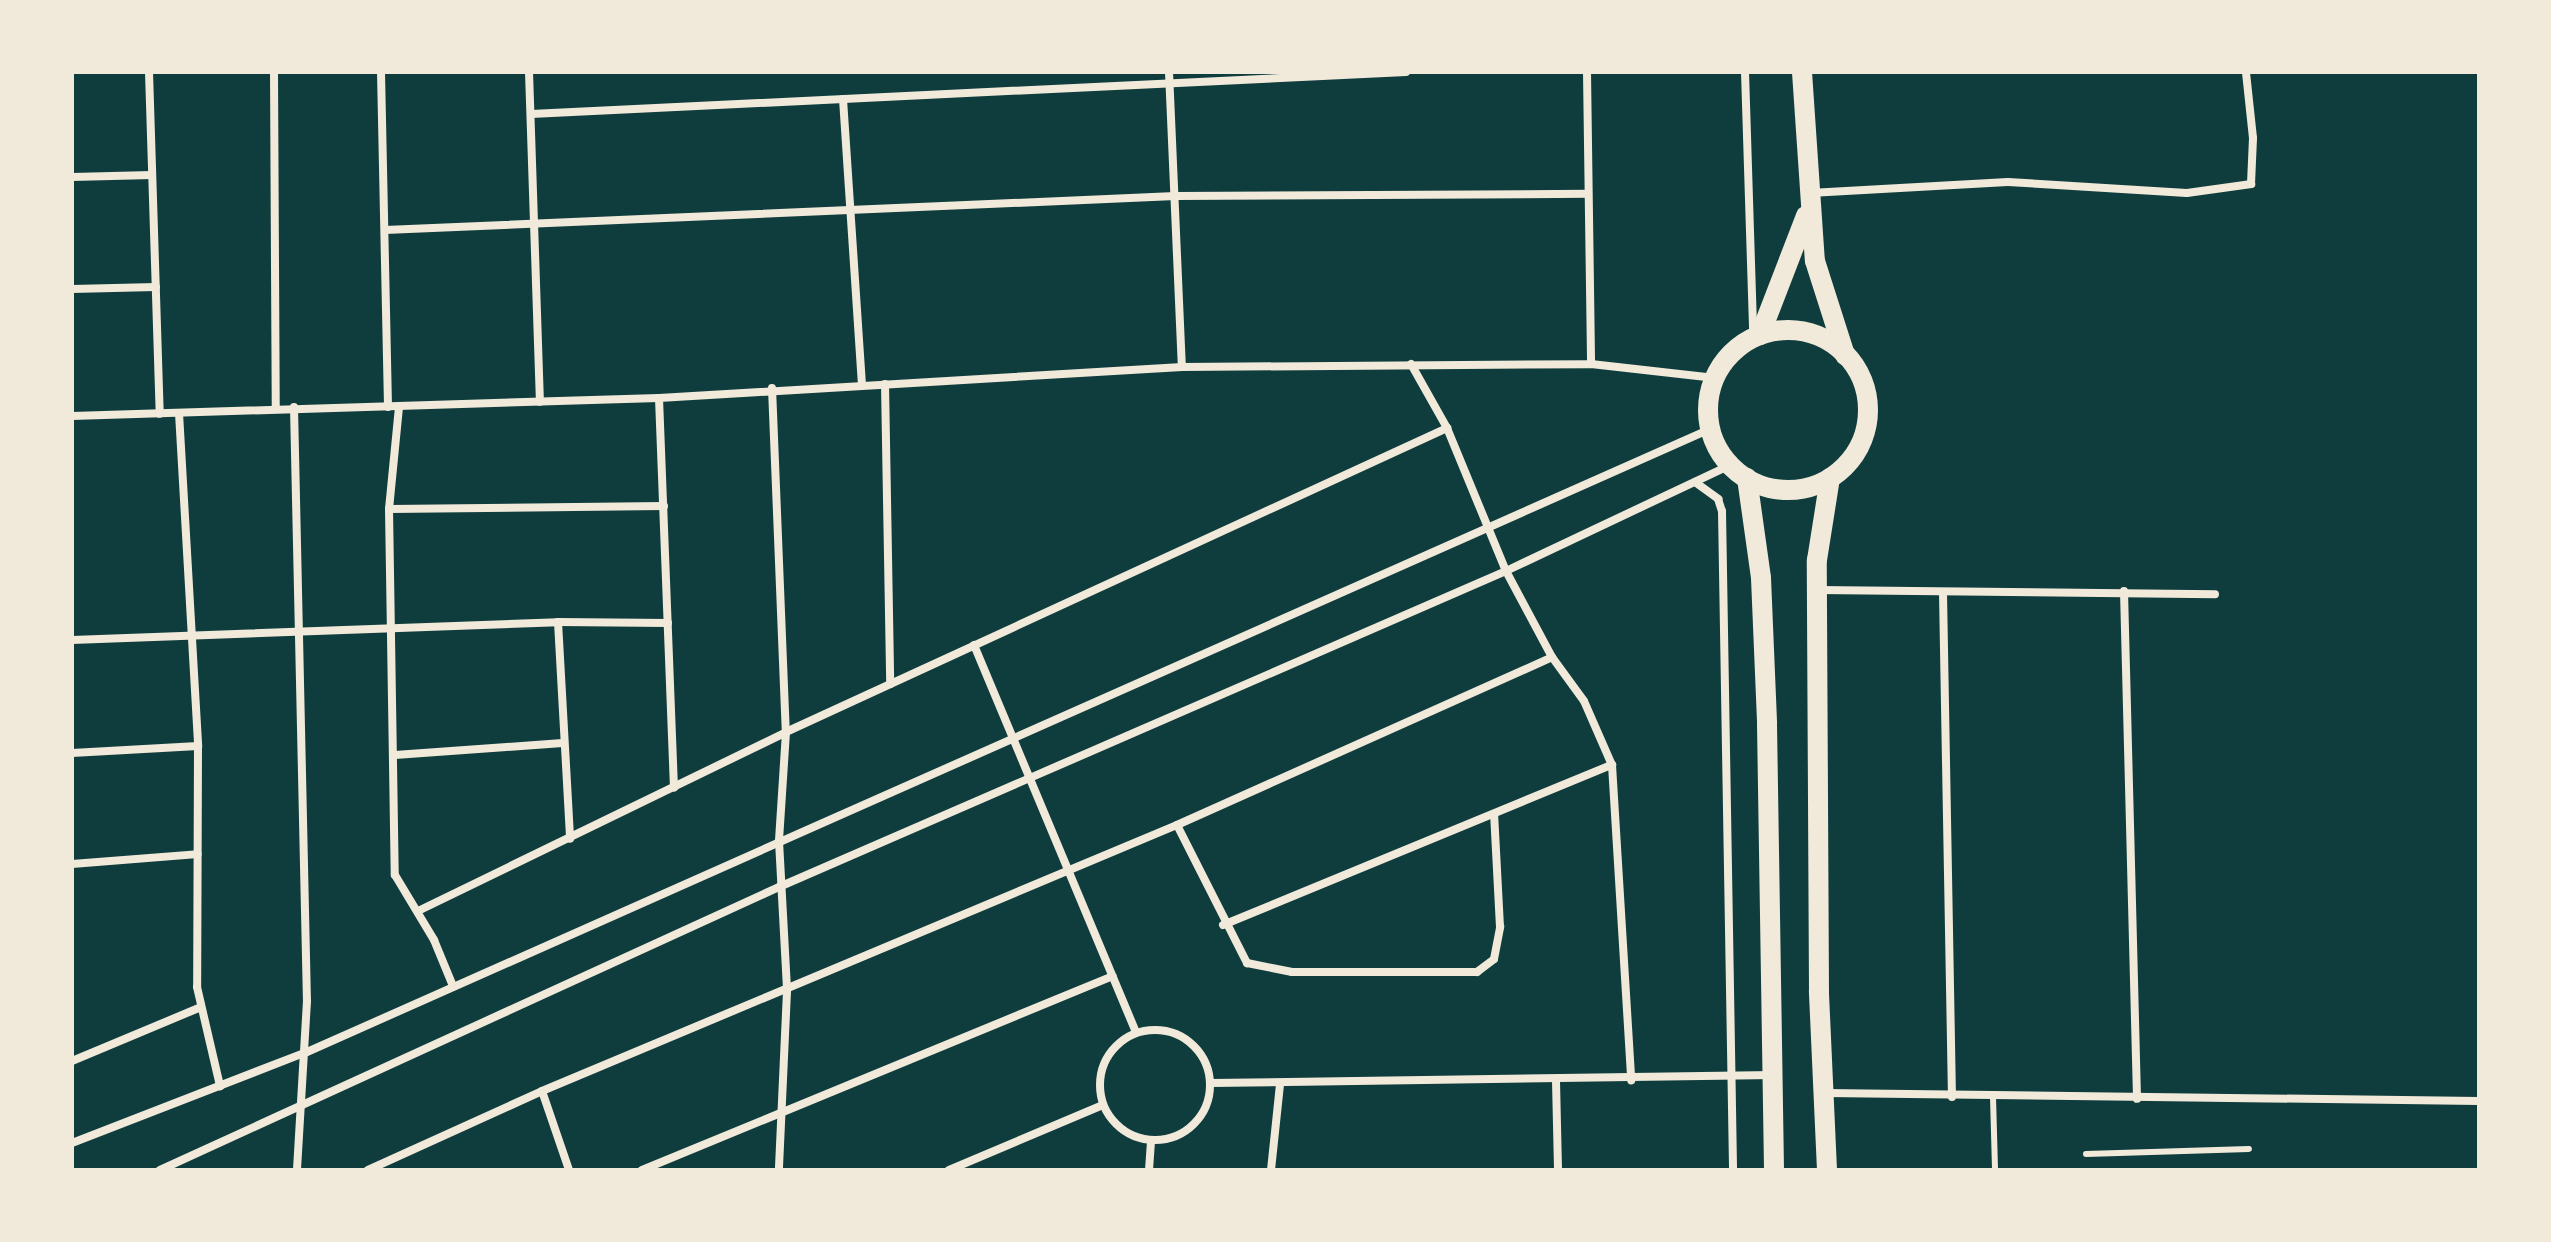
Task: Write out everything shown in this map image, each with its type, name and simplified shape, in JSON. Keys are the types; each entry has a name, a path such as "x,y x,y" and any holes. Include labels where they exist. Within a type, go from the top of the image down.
{"main road":[{"path":"1802,72 1808,201 1818,280 1845,355 1862,380 1867,417 1856,452 1830,478 1783,490 1747,478 1730,465 1710,429 1708,406 1715,378 1728,357 1757,337 1809,333 1845,355"},
{"path":"1757,337 1795,255 1808,201"},
{"path":"1747,478 1761,578 1774,1170"},
{"path":"1827,1170 1826,1093 1819,991 1817,560 1830,478"}],"street":[{"path":"149,72 160,414"},
{"path":"274,72 276,408"},
{"path":"381,72 388,407"},
{"path":"529,72 540,402"},
{"path":"1169,72 1182,367"},
{"path":"531,114 1406,72"},
{"path":"1577,72 1587,77 1591,364"},
{"path":"1745,72 1757,337"},
{"path":"1808,201 2008,182 2187,193 2251,184 2253,138 2246,72"},
{"path":"843,99 862,385"},
{"path":"72,177 152,175"},
{"path":"385,230 851,213 1175,196 1588,194"},
{"path":"72,289 156,287"},
{"path":"1411,364 1447,428 1506,571 1552,657 1568,672 1612,765 1631,1080"},
{"path":"72,416 659,398 772,388 1182,367 1591,364 1715,378"},
{"path":"885,384 890,684"},
{"path":"772,388 786,732 779,841 779,887 787,991 779,1170"},
{"path":"659,398 674,788"},
{"path":"294,407 307,1052 299,1108 297,1170"},
{"path":"399,407 389,509 395,875 418,911 453,986"},
{"path":"179,413 198,746 199,1008 220,1086"},
{"path":"418,911 786,732 1447,428"},
{"path":"72,1143 307,1052 1710,429"},
{"path":"160,1170 779,887 1506,571 1730,465"},
{"path":"1695,482 1718,499 1722,511 1728,1078 1733,1170"},
{"path":"389,509 664,506"},
{"path":"1818,590 2215,594"},
{"path":"2124,591 2137,1099"},
{"path":"1943,593 1952,1097"},
{"path":"72,640 192,633 558,622 668,623"},
{"path":"558,622 570,839"},
{"path":"974,645 1136,1033"},
{"path":"368,1170 542,1091 787,991 1177,825 1552,657"},
{"path":"395,755 563,743"},
{"path":"72,753 198,746"},
{"path":"1223,925 1612,765"},
{"path":"1177,825 1240,958 1259,968 1477,972 1494,959 1500,927 1494,814"},
{"path":"72,864 198,854"},
{"path":"642,1170 1113,976"},
{"path":"72,1061 199,1008"},
{"path":"1160,1030 1184,1037 1202,1055 1211,1083 1208,1102 1196,1123 1175,1137 1151,1140 1127,1133 1103,1105 1102,1068 1115,1047 1136,1033 1160,1030"},
{"path":"1211,1083 1631,1080 1774,1075"},
{"path":"1556,1081 1558,1170"},
{"path":"1271,1170 1280,1084"},
{"path":"542,1091 569,1170"},
{"path":"1826,1093 1952,1097 2479,1101"},
{"path":"949,1170 1103,1105"},
{"path":"1149,1170 1151,1140"}],"lane":[{"path":"1993,1097 1995,1170"},
{"path":"2086,1154 2249,1149"}]}
